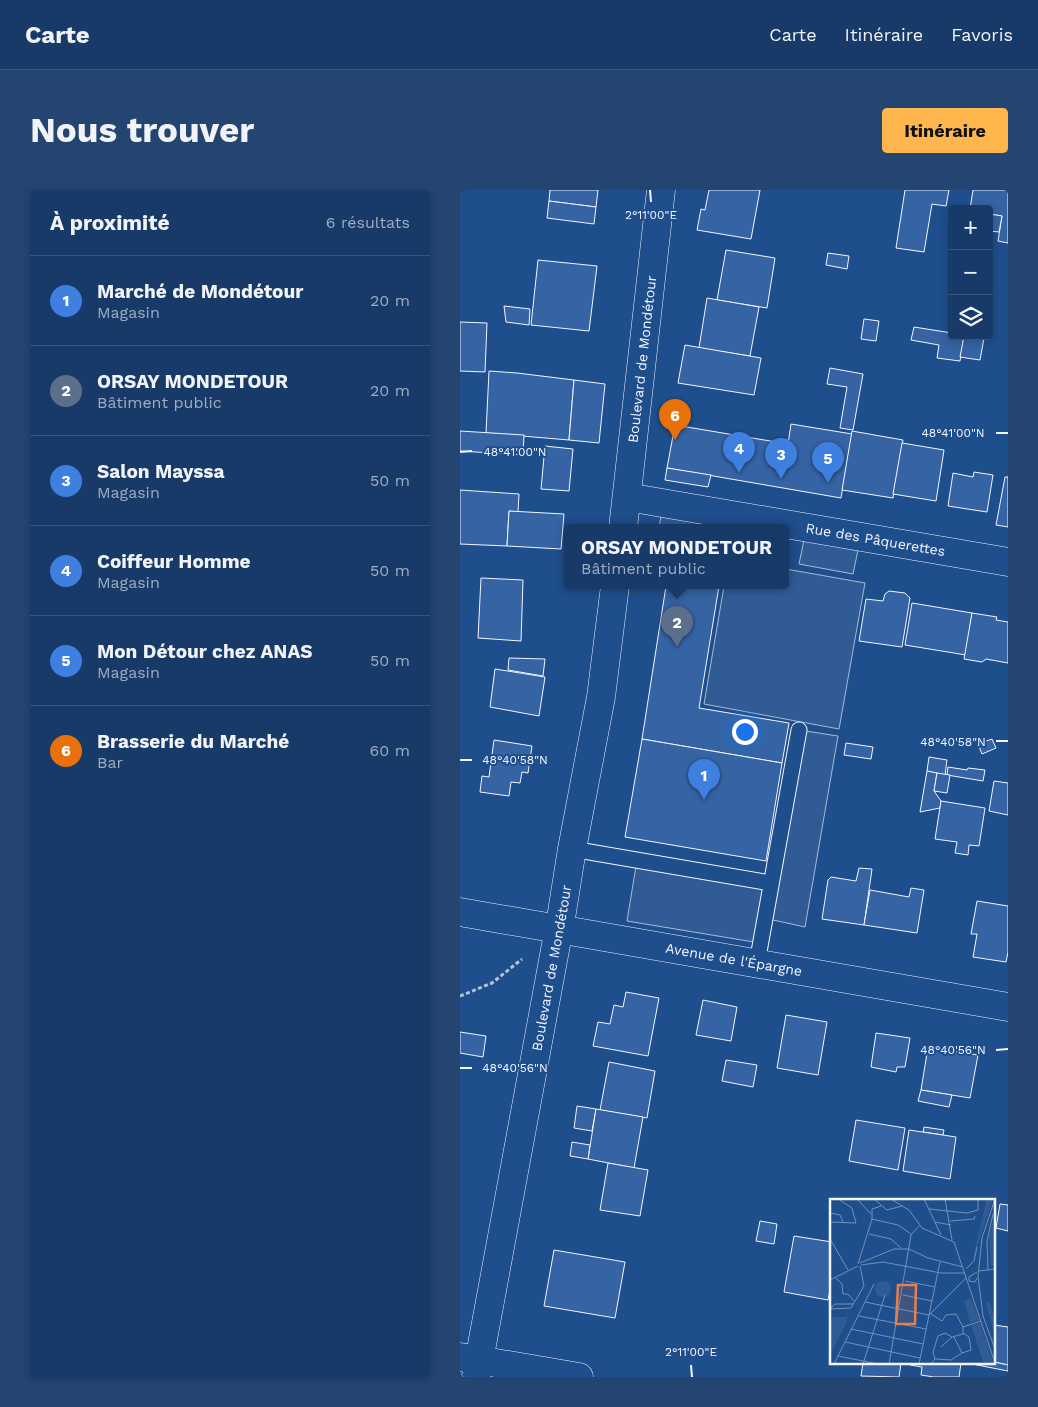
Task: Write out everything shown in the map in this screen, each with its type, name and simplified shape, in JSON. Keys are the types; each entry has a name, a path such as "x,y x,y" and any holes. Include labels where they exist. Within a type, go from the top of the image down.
{"street":[{"name":"Boulevard de Mondétour","path":"623,524 662,190"},
{"name":"Rue des Pâquerettes","path":"626,497 785,524"},
{"name":"Rue des Pâquerettes","path":"789,525 1008,562"},
{"name":"Boulevard de Mondétour","path":"472,1365 549,978 601,697 615,589"},
{"name":"Avenue de l'Épargne","path":"460,912 1008,1007"},
{"path":"472,1365 579,1377"}],"lane":[{"path":"757,963 798,730"},
{"path":"572,849 770,883"}],"path":[{"path":"460,996 492,983 526,956 530,976 549,978"}],"shaded area":[{"path":"661,515 713,524 660,524"},
{"path":"804,540 858,550 853,574 799,564"},
{"path":"789,570 865,583 839,729 704,704 723,589 789,589"},
{"path":"799,730 838,736 805,927 764,918 760,943 627,921 637,860 770,883"}],"building":[{"path":"550,190 598,190 596,207 549,201"},
{"path":"709,190 760,190 751,239 697,230 701,209 705,210"},
{"path":"905,190 949,190 946,206 932,204 924,252 896,248"},
{"path":"973,190 1008,190 1008,243 998,241 1002,216 993,215 993,205 971,205"},
{"path":"549,201 596,207 594,224 547,218"},
{"path":"993,215 1002,216 999,232 993,231"},
{"path":"726,250 775,258 767,308 717,300"},
{"path":"828,253 849,256 847,269 826,265"},
{"path":"538,260 597,266 589,331 531,325"},
{"path":"707,298 759,307 750,356 699,348"},
{"path":"504,306 530,309 529,325 506,322"},
{"path":"864,319 879,321 876,341 861,339"},
{"path":"460,322 487,323 485,372 460,371"},
{"path":"914,327 948,332 948,340 963,340 960,361 937,358 939,345 911,340"},
{"path":"963,340 984,340 980,360 960,357"},
{"path":"685,345 761,358 754,395 678,383"},
{"path":"830,368 863,374 853,430 840,428 847,387 827,384"},
{"path":"489,371 574,380 569,440 486,433"},
{"path":"574,380 605,384 599,443 569,440"},
{"path":"791,424 852,434 841,498 667,468 675,425 788,444"},
{"path":"460,431 524,435 523,455 460,451"},
{"path":"852,431 903,440 893,498 842,490"},
{"path":"902,443 944,450 936,501 893,494"},
{"path":"545,446 573,449 569,491 541,489"},
{"path":"667,468 711,475 708,487 665,480"},
{"path":"974,472 993,475 987,512 948,506 953,473 973,477"},
{"path":"1005,477 1008,477 1008,527 996,525"},
{"path":"460,490 519,494 518,512 509,511 507,546 460,544"},
{"path":"509,511 564,514 561,549 507,546"},
{"path":"481,578 523,580 521,641 478,638"},
{"path":"666,589 719,589 699,708 789,723 782,763 642,739"},
{"path":"889,591 905,593 910,598 902,647 859,641 866,599 883,601 885,594"},
{"path":"912,603 972,613 966,655 905,645"},
{"path":"972,613 997,617 996,620 1008,622 1008,663 986,659 982,662 964,659"},
{"path":"509,658 545,659 543,676 508,670"},
{"path":"495,669 545,677 539,716 490,707"},
{"path":"642,739 782,763 766,861 625,837"},
{"path":"992,739 996,748 982,754 978,744"},
{"path":"494,740 532,746 528,773 522,772 520,783 511,782 509,796 480,792 482,776 489,777"},
{"path":"846,743 873,747 871,759 844,755"},
{"path":"929,757 947,760 945,775 927,771"},
{"path":"948,767 985,770 983,781 947,775"},
{"path":"927,771 937,773 934,791 941,801 940,808 920,812"},
{"path":"937,773 950,775 947,793 934,791"},
{"path":"994,781 1008,783 1008,815 989,811"},
{"path":"941,801 985,808 979,846 969,845 968,855 955,853 957,842 935,839"},
{"path":"859,868 872,869 864,925 822,919 828,880 831,877 856,881"},
{"path":"911,888 924,890 917,933 864,925 870,890 909,897"},
{"path":"977,901 1008,906 1008,952 1006,962 973,957 977,934 971,934"},
{"path":"626,992 659,998 648,1056 593,1046 598,1022 610,1024 614,1005 623,1007"},
{"path":"703,1000 737,1007 731,1041 696,1035"},
{"path":"786,1015 827,1022 818,1075 777,1068"},
{"path":"460,1032 486,1036 483,1057 460,1053"},
{"path":"876,1033 910,1038 905,1067 897,1067 896,1072 871,1067"},
{"path":"928,1047 978,1055 970,1098 921,1090"},
{"path":"726,1060 757,1065 753,1087 722,1081"},
{"path":"609,1062 655,1071 647,1118 600,1110"},
{"path":"921,1090 952,1095 949,1107 918,1101"},
{"path":"577,1106 596,1109 592,1131 574,1128"},
{"path":"596,1109 643,1117 634,1168 588,1159"},
{"path":"856,1120 905,1128 898,1170 849,1161"},
{"path":"924,1127 944,1130 943,1135 923,1132"},
{"path":"909,1130 956,1137 950,1179 903,1171"},
{"path":"572,1142 590,1145 588,1159 570,1156"},
{"path":"608,1163 648,1170 640,1216 600,1210"},
{"path":"1000,1204 1008,1205 1008,1231 996,1228"},
{"path":"760,1221 777,1224 774,1244 756,1241"},
{"path":"794,1236 830,1242 830,1290 828,1300 784,1292"},
{"path":"554,1250 625,1262 615,1318 544,1306"},
{"path":"996,1325 1008,1327 1008,1365 996,1362"},
{"path":"996,1362 1008,1365 1008,1371 972,1364 996,1364"},
{"path":"863,1364 901,1364 899,1377 861,1376"},
{"path":"961,1364 959,1377 921,1375 922,1367 910,1365"}],"place":[{"name":"Brasserie du Marché","path":"675,440"},
{"name":"Coiffeur Homme","path":"739,473"},
{"name":"Salon Mayssa","path":"781,479"},
{"name":"Mon Détour chez ANAS","path":"828,483"},
{"name":"ORSAY MONDETOUR","path":"677,647"},
{"name":"Marché de Mondétour","path":"704,800"}]}
